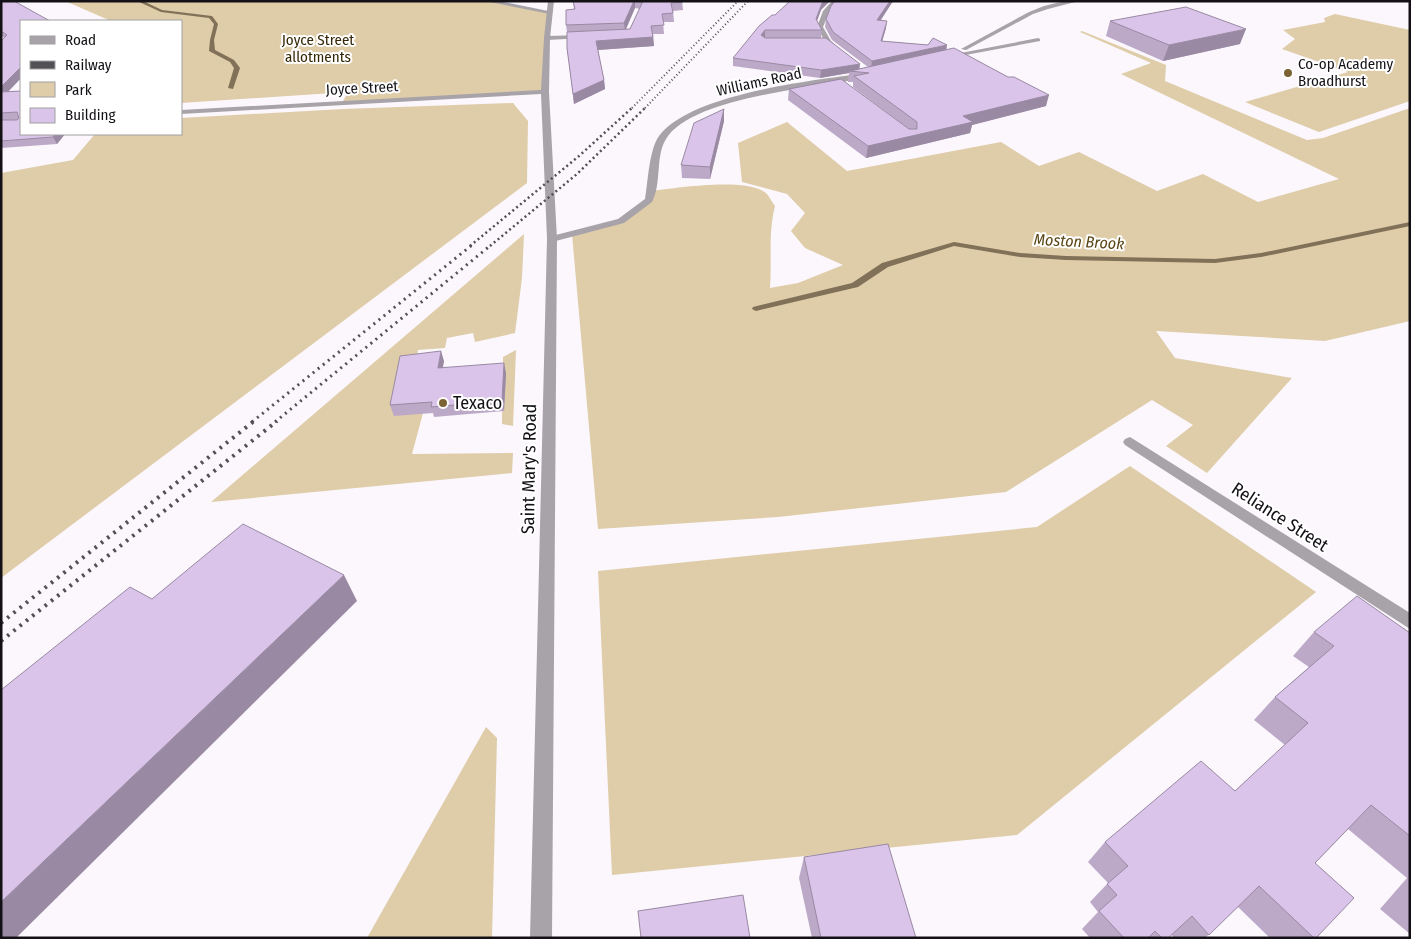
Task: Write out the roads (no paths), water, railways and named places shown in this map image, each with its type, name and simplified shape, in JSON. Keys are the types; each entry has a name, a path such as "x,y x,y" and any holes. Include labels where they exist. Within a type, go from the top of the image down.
{"street":[{"path":"487,1 550,7"},
{"path":"836,1 826,11 820,27 828,42 842,53"},
{"path":"953,55 1031,12 1076,1"},
{"path":"1039,4 1046,7"},
{"name":"Saint Mary's Road","path":"541,938 552,240 545,92 550,7"},
{"path":"547,38 592,36"},
{"path":"934,59 1038,40"},
{"path":"819,42 828,42"},
{"path":"953,55 969,63"},
{"name":"Williams Road","path":"552,240 621,221 649,200 662,139 678,122 703,109 739,98 867,72 879,72"},
{"path":"835,80 843,86"},
{"name":"Joyce Street","path":"182,112 545,92"},
{"name":"Reliance Street","path":"1130,442 1410,622"}],"waterway":[{"path":"139,1 161,11 210,17 216,24 212,40 212,51 232,61 237,68 231,88"},
{"name":"Moston Brook","path":"756,309 855,285 885,265 954,244 1020,255 1066,258 1215,261 1261,255 1410,224"}],"railway":[{"path":"633,107 738,1"},
{"path":"645,108 748,1"},
{"path":"470,246 579,156 633,107"},
{"path":"490,246 577,174 645,108"},
{"path":"252,422 472,245"},
{"path":"275,422 491,245"},
{"path":"1,623 254,421"},
{"path":"1,641 277,421"}],"place":[{"name":"Co-op Academy Broadhurst","path":"1288,73"},
{"name":"Texaco","path":"443,403"}],"park label":[{"name":"Joyce Street allotments","path":"318,48"}]}
